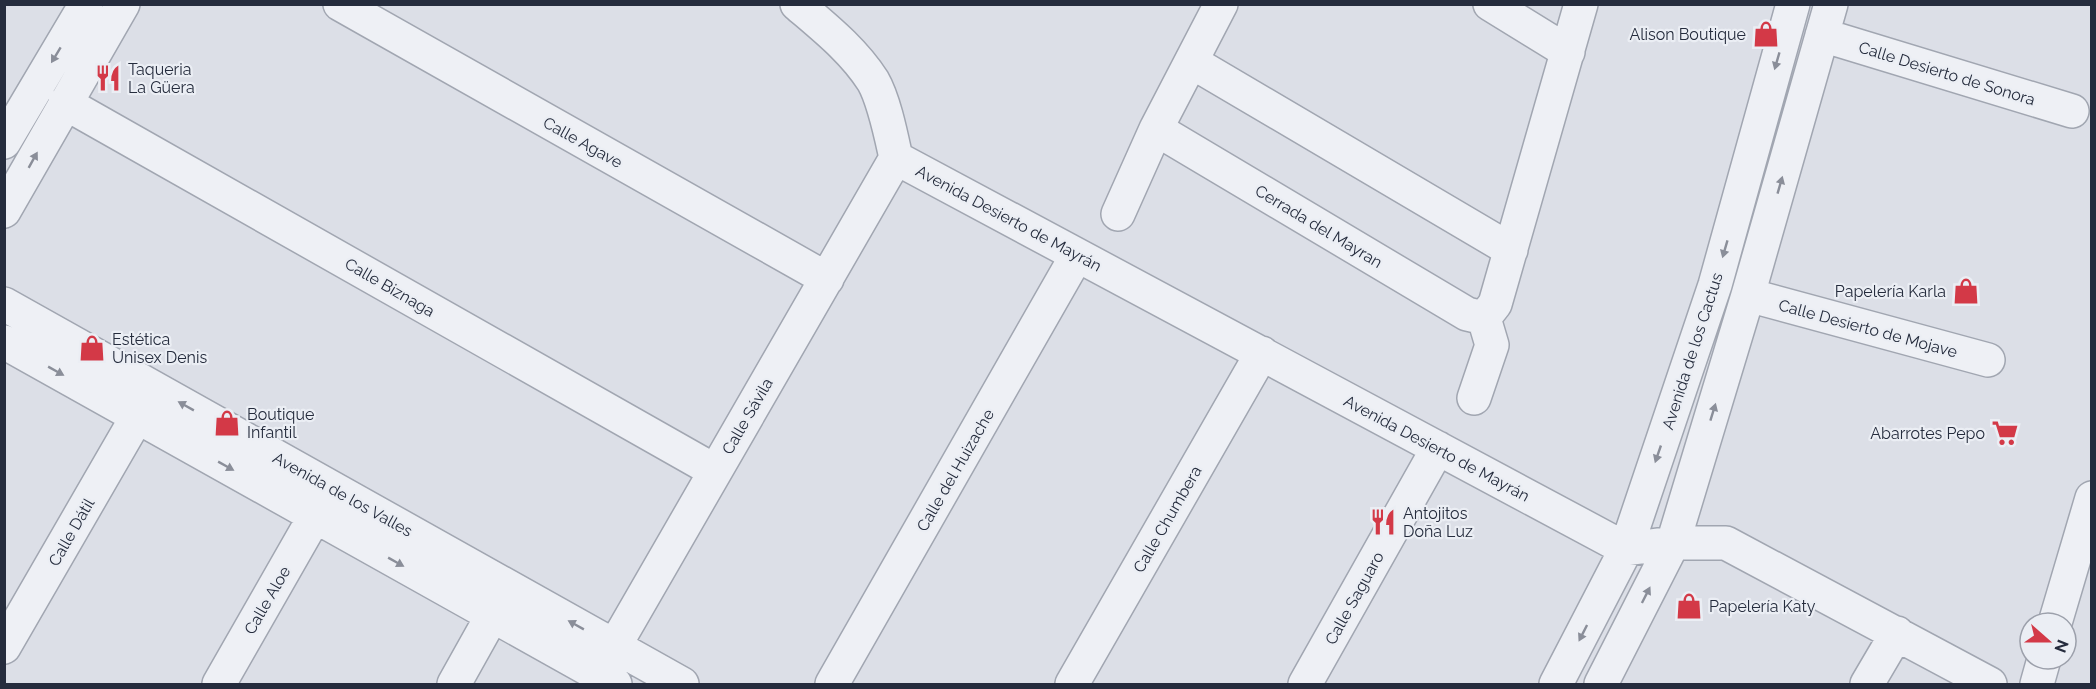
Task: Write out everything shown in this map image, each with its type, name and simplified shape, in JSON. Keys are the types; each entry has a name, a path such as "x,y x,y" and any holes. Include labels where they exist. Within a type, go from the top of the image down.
{"street":[{"path":"4,142 86,4"},
{"path":"4,211 123,4"},
{"name":"Calle Agave","path":"340,4 827,279"},
{"path":"797,4 846,46 874,83 889,125 896,158"},
{"path":"1118,214 1156,129 1221,4"},
{"path":"1490,4 1568,52"},
{"path":"1474,398 1492,345 1484,318 1495,304 1581,4"},
{"name":"Avenida de los Cactus","path":"1556,684 1626,549 1715,285 1793,4"},
{"path":"1601,684 1673,543 1748,296 1827,20"},
{"name":"Calle Desierto de Sonora","path":"1827,20 2072,111"},
{"path":"1192,62 1511,250"},
{"name":"Calle Biznaga","path":"66,103 715,471"},
{"name":"Cerrada del Mayran","path":"1156,129 1467,314 1484,318"},
{"name":"Calle Sávila","path":"607,680 614,647 896,158"},
{"name":"Avenida Desierto de Mayrán","path":"896,158 1626,549"},
{"name":"Calle del Huizache","path":"832,684 1077,255"},
{"name":"Calle Desierto de Mojave","path":"1748,296 1988,360"},
{"name":"Avenida de los Valles","path":"4,304 681,684"},
{"name":"Avenida de los Valles","path":"4,342 607,680"},
{"name":"Calle Chumbera","path":"1072,684 1262,353"},
{"name":"Calle Dátil","path":"4,647 137,417"},
{"name":"Calle Saguaro","path":"1305,684 1438,448"},
{"path":"2059,611 2090,505"},
{"name":"Calle Aloe","path":"219,684 315,516"},
{"path":"1626,549 1673,543 1726,543 1990,684"},
{"path":"454,684 492,616"},
{"path":"1867,684 1897,633"}],"place":[{"name":"Alison Boutique","path":"1766,34"},
{"name":"Taqueria La Güera","path":"108,78"},
{"name":"Papelería Karla","path":"1966,291"},
{"name":"Estética Unisex Denis","path":"92,348"},
{"name":"Boutique Infantil","path":"227,423"},
{"name":"Abarrotes Pepo","path":"2005,433"},
{"name":"Antojitos Doña Luz","path":"1383,522"},
{"name":"Papelería Katy","path":"1689,606"}]}
